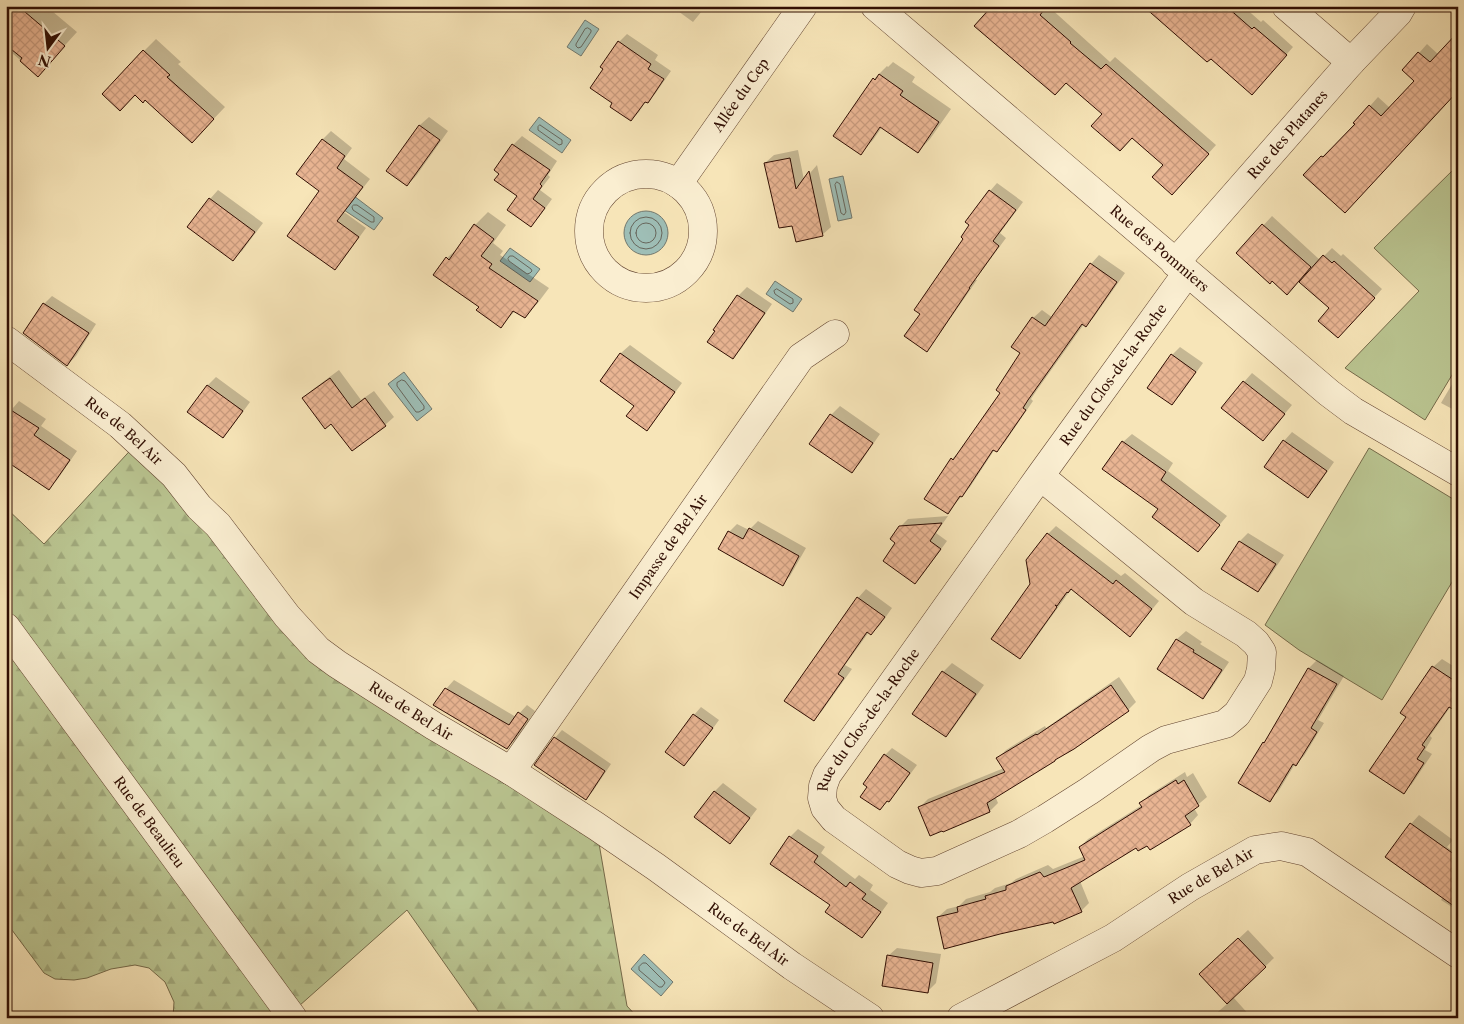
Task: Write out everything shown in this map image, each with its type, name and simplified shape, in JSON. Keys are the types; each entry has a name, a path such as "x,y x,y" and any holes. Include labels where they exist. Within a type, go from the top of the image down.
{"street":[{"name":"Allée du Cep","path":"678,184 803,6"},
{"name":"Rue des Pommiers","path":"874,6 1329,393 1354,411 1458,472"},
{"path":"1286,6 1351,62"},
{"name":"Rue des Platanes","path":"1181,268 1351,62 1398,13 1402,6"},
{"path":"649,174 664,177 678,184 690,194 698,207 703,222 703,238 699,253 692,267 680,278 667,285 652,289 636,288 621,283 608,274 598,262 591,248 589,233 590,217 596,203 606,190 618,181 633,176 649,174"},
{"name":"Rue du Clos-de-la-Roche","path":"1040,476 1194,602 1246,634 1256,643 1262,652 1258,681 1237,714 1225,724 1175,737 1151,748 1089,791 1019,834 937,871 921,873 910,870 897,864 834,819 825,808 822,798 822,786 827,775 1040,476 1181,268"},
{"name":"Impasse de Bel Air","path":"511,771 801,356 835,334"},
{"name":"Rue de Bel Air","path":"6,340 120,425 174,474 199,507 218,525 287,616 318,650 434,726 511,771 656,867 792,966 870,1018"},
{"name":"Rue de Beaulieu","path":"6,627 293,1018"},
{"name":"Rue de Bel Air","path":"961,1018 1113,938 1190,887 1255,850 1281,846 1307,852 1458,954"}],"green space":[{"path":"1458,165 1458,365 1425,420 1345,368 1419,291 1374,248"},
{"path":"138,442 287,616 596,826 627,1006 638,1018 483,1018 407,910 290,1014 293,1018 173,1018 174,1002 165,982 149,968 135,965 111,969 87,978 74,980 55,979 44,973 6,922 6,508 44,544"},
{"path":"1369,448 1458,502 1458,572 1382,700 1299,650 1265,625"}],"water":[{"path":"585,20 599,29 581,56 567,47"},
{"path":"539,117 571,140 562,153 529,130"},
{"path":"843,176 852,218 838,221 829,179"},
{"path":"354,196 383,218 374,230 344,210"},
{"path":"646,211 658,215 664,221 668,233 664,245 658,251 646,255 634,251 628,245 624,233 628,221 634,215"},
{"path":"510,248 540,269 530,282 500,261"},
{"path":"775,281 802,299 793,312 766,294"},
{"path":"404,372 432,409 417,421 388,384"},
{"path":"644,954 673,982 661,996 631,969"}],"building":[{"path":"6,6 18,6 65,46 38,77 20,61 22,58 6,45"},
{"path":"992,6 1047,6 1040,15 1070,43 1101,69 1106,64 1209,154 1172,195 1152,177 1163,165 1132,138 1120,151 1091,126 1102,114 1066,83 1055,95 974,26"},
{"path":"1143,6 1226,6 1252,29 1254,27 1287,55 1252,95 1211,59 1207,62"},
{"path":"1458,32 1458,91 1345,213 1303,175 1355,124 1353,123 1369,105 1381,116 1414,81 1402,70 1418,52 1430,62"},
{"path":"618,41 651,64 648,69 664,79 648,103 645,102 631,121 610,107 612,103 590,88 603,69 600,67"},
{"path":"143,50 170,75 167,77 214,119 192,143 145,100 143,103 135,95 120,111 102,94"},
{"path":"879,74 903,91 900,95 939,122 918,153 880,127 861,155 833,136 873,78 875,80"},
{"path":"419,125 440,140 407,186 386,171"},
{"path":"322,139 345,156 337,168 363,187 337,221 359,237 335,270 287,236 319,191 296,174"},
{"path":"512,144 550,170 540,184 542,186 533,199 545,208 531,227 507,210 517,196 494,180 499,174 494,170"},
{"path":"790,158 796,189 809,171 823,236 796,242 792,226 779,228 764,163"},
{"path":"989,190 1016,210 993,241 999,246 927,352 904,336 920,314 914,310 963,239 961,237 969,225 965,222"},
{"path":"209,198 255,232 233,261 187,227"},
{"path":"474,224 494,239 481,256 492,264 489,268 538,301 525,318 513,311 501,328 476,310 479,307 433,275 446,257 449,260"},
{"path":"1262,224 1311,267 1287,295 1272,281 1270,284 1236,253"},
{"path":"1323,255 1332,263 1334,261 1375,298 1338,338 1318,321 1329,308 1299,282"},
{"path":"1090,263 1117,282 1086,327 1082,324 1028,400 1023,408 1026,410 997,452 993,450 962,497 960,496 948,514 924,499 951,458 953,460 1000,393 996,390 1020,353 1011,347 1032,317 1045,326"},
{"path":"737,295 765,313 733,359 707,342"},
{"path":"43,303 89,333 67,366 23,333"},
{"path":"620,353 675,392 647,431 626,416 634,406 600,381"},
{"path":"1171,354 1196,372 1172,405 1147,388"},
{"path":"330,378 352,408 365,398 386,426 352,451 331,424 325,429 302,398"},
{"path":"1243,381 1285,414 1263,441 1221,408"},
{"path":"207,385 243,411 223,438 187,412"},
{"path":"6,407 39,428 34,435 70,460 49,490 6,461"},
{"path":"830,414 873,443 852,473 809,444"},
{"path":"1283,440 1327,471 1308,498 1264,467"},
{"path":"1122,441 1166,472 1161,480 1220,525 1198,552 1152,517 1158,509 1102,469"},
{"path":"942,523 930,541 941,549 915,584 883,561 895,543 890,539 899,526"},
{"path":"749,528 799,556 783,586 718,549 728,531 743,539"},
{"path":"1047,533 1113,584 1116,580 1152,609 1130,637 1071,589 1057,606 1055,605 1057,607 1020,659 991,639 1030,584 1026,560"},
{"path":"1239,541 1276,564 1258,592 1221,569"},
{"path":"857,597 885,617 871,635 867,632 838,674 844,678 814,721 784,701"},
{"path":"1176,639 1222,670 1203,699 1157,669"},
{"path":"1432,666 1458,683 1458,712 1449,707 1422,745 1425,747 1417,759 1424,763 1404,794 1369,771 1406,717 1400,713"},
{"path":"1308,668 1337,684 1311,728 1317,732 1296,766 1293,764 1270,802 1238,783"},
{"path":"942,671 976,694 946,737 912,714"},
{"path":"1111,685 1129,711 1074,749 987,803 990,812 930,836 918,807 1005,772 996,758 1037,735"},
{"path":"445,688 509,725 518,712 528,719 507,749 433,705"},
{"path":"693,714 713,728 684,766 665,752"},
{"path":"554,737 605,771 586,800 534,765"},
{"path":"884,754 910,773 889,802 887,801 880,810 860,797 867,787 863,784"},
{"path":"1176,780 1178,784 1184,780 1199,806 1185,816 1191,825 1150,850 1147,846 1138,851 1136,848 1071,888 1082,912 1054,924 1053,922 1000,934 944,949 937,917 958,912 957,907 986,899 985,896 1006,890 1006,886 1040,872 1044,877 1085,860 1079,847 1142,807 1139,803"},
{"path":"714,791 750,818 730,844 694,817"},
{"path":"1410,823 1458,857 1458,909 1385,857"},
{"path":"789,836 818,856 814,862 846,887 850,882 866,894 862,899 881,912 862,938 825,912 830,905 770,864"},
{"path":"1238,938 1266,967 1227,1004 1199,974"},
{"path":"887,955 933,963 928,993 882,986"}]}
